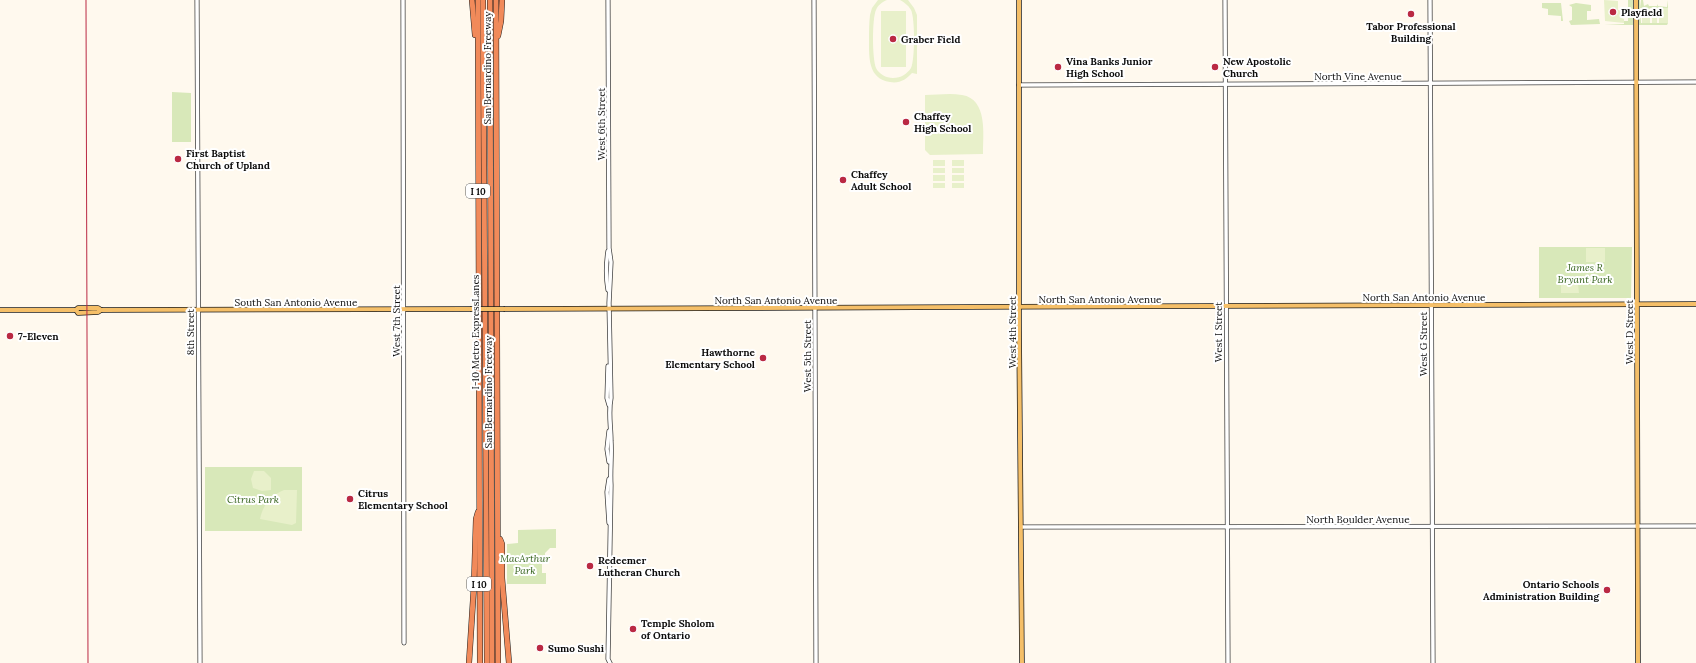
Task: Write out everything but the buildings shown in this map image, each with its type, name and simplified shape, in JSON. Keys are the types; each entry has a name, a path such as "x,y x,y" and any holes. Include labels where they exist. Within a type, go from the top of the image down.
{"highway":[{"path":"472,0 478,61"},
{"name":"San Bernardino Freeway","path":"478,0 480,663"},
{"name":"I-10 Metro ExpressLanes","path":"483,0 485,572 487,663"},
{"name":"I-10 Metro ExpressLanes","path":"490,0 492,663"},
{"name":"San Bernardino Freeway","path":"496,0 498,663"},
{"path":"496,47 501,21 502,0"},
{"path":"469,663 474,585 476,519 479,505"},
{"path":"498,534 502,544 502,578 509,663"},
{"path":"479,615 485,572"},
{"path":"492,588 498,663"}],"main road":[{"name":"West 4th Street","path":"1019,0 1022,663"},
{"name":"West D Street","path":"1636,0 1638,663"},
{"name":"North San Antonio Avenue","path":"505,309 1696,304"},
{"name":"South San Antonio Avenue","path":"76,310 78,308 98,308 101,310 505,309"},
{"path":"0,310 76,310 78,313 98,312 101,310"}],"street":[{"name":"8th Street","path":"197,0 200,663"},
{"name":"West 7th Street","path":"403,0 404,643"},
{"name":"West 6th Street","path":"608,0 609,248 611,262 609,273 611,282 609,293 609,357 607,379 607,398 611,440 610,472 607,492 610,529 608,662"},
{"name":"West 5th Street","path":"814,0 816,663"},
{"name":"West I Street","path":"1225,0 1228,663"},
{"name":"West G Street","path":"1430,0 1433,663"},
{"name":"North Vine Avenue","path":"1020,85 1696,82"},
{"name":"North Boulder Avenue","path":"1021,527 1696,526"}],"green space":[{"path":"878,0 887,0 879,5 875,14 873,48 875,63 876,68 881,74 890,78 896,78 906,74 911,68 913,56 914,39 912,14 909,7 900,0 908,0 917,15 917,74 912,73 900,82 890,82 877,77 871,66 869,53 870,15 872,8"},
{"name":"Playfield","path":"1604,0 1618,1 1618,10 1620,10 1621,18 1624,19 1624,23 1605,21"},
{"path":"1628,0 1633,0 1633,25 1604,25 1624,24 1624,21 1628,21"},
{"path":"1638,0 1640,0 1641,23 1668,23 1667,25 1639,25"},
{"path":"1641,0 1643,0 1644,6 1648,4 1649,6 1657,6 1657,4 1658,6 1667,7 1668,0 1668,8 1640,8"},
{"path":"1542,3 1561,3 1563,21 1561,21 1561,16 1548,15 1548,9 1542,8"},
{"path":"1576,3 1591,5 1591,11 1587,11 1587,20 1599,19 1600,24 1571,25 1569,21 1572,20 1572,7 1569,5"},
{"path":"1642,8 1650,8 1650,23 1642,23"},
{"path":"1652,8 1657,8 1657,23 1652,23"},
{"path":"1659,8 1668,8 1668,23 1659,23"},
{"name":"Graber Field","path":"881,11 906,11 906,67 881,67"},
{"path":"172,92 191,93 191,142 172,142"},
{"path":"925,95 962,95 970,98 976,103 980,110 982,119 983,154 930,155 925,150"},
{"path":"933,160 945,160 945,166 933,166"},
{"path":"952,160 964,160 964,166 952,166"},
{"path":"933,168 945,168 945,173 933,173"},
{"path":"952,168 964,168 964,173 952,173"},
{"path":"933,175 945,175 945,181 933,181"},
{"path":"952,175 964,175 964,181 952,181"},
{"path":"933,183 945,183 945,188 933,188"},
{"path":"952,183 964,183 964,188 952,188"},
{"name":"James R Bryant Park","path":"1539,247 1632,247 1631,298 1539,298"},
{"path":"1586,248 1605,248 1605,262 1586,262"},
{"path":"1561,284 1578,284 1579,293 1561,293"},
{"name":"Citrus Park","path":"205,467 302,467 302,531 205,531"},
{"path":"254,471 264,471 271,478 271,490 262,491 253,488 251,479"},
{"path":"284,490 297,490 296,523 292,525 260,519 265,505 271,498"},
{"name":"MacArthur Park","path":"556,529 556,548 550,548 545,553 545,559 542,560 542,573 546,573 546,584 507,584 507,544 518,543 518,530"}],"railway":[{"path":"86,0 88,663"}],"place":[{"name":"Playfield","path":"1613,12"},
{"name":"Tabor Professional Building","path":"1411,14"},
{"name":"Graber Field","path":"893,39"},
{"name":"Vina Banks Junior High School","path":"1058,67"},
{"name":"New Apostolic Church","path":"1215,67"},
{"name":"Chaffey High School","path":"906,122"},
{"name":"First Baptist Church of Upland","path":"178,159"},
{"name":"Chaffey Adult School","path":"843,180"},
{"name":"7-Eleven","path":"10,336"},
{"name":"Hawthorne Elementary School","path":"763,358"},
{"name":"Citrus Elementary School","path":"350,499"},
{"name":"Redeemer Lutheran Church","path":"590,566"},
{"name":"Ontario Schools Administration Building","path":"1607,590"},
{"name":"Temple Sholom of Ontario","path":"633,629"},
{"name":"Sumo Sushi","path":"540,648"}]}
